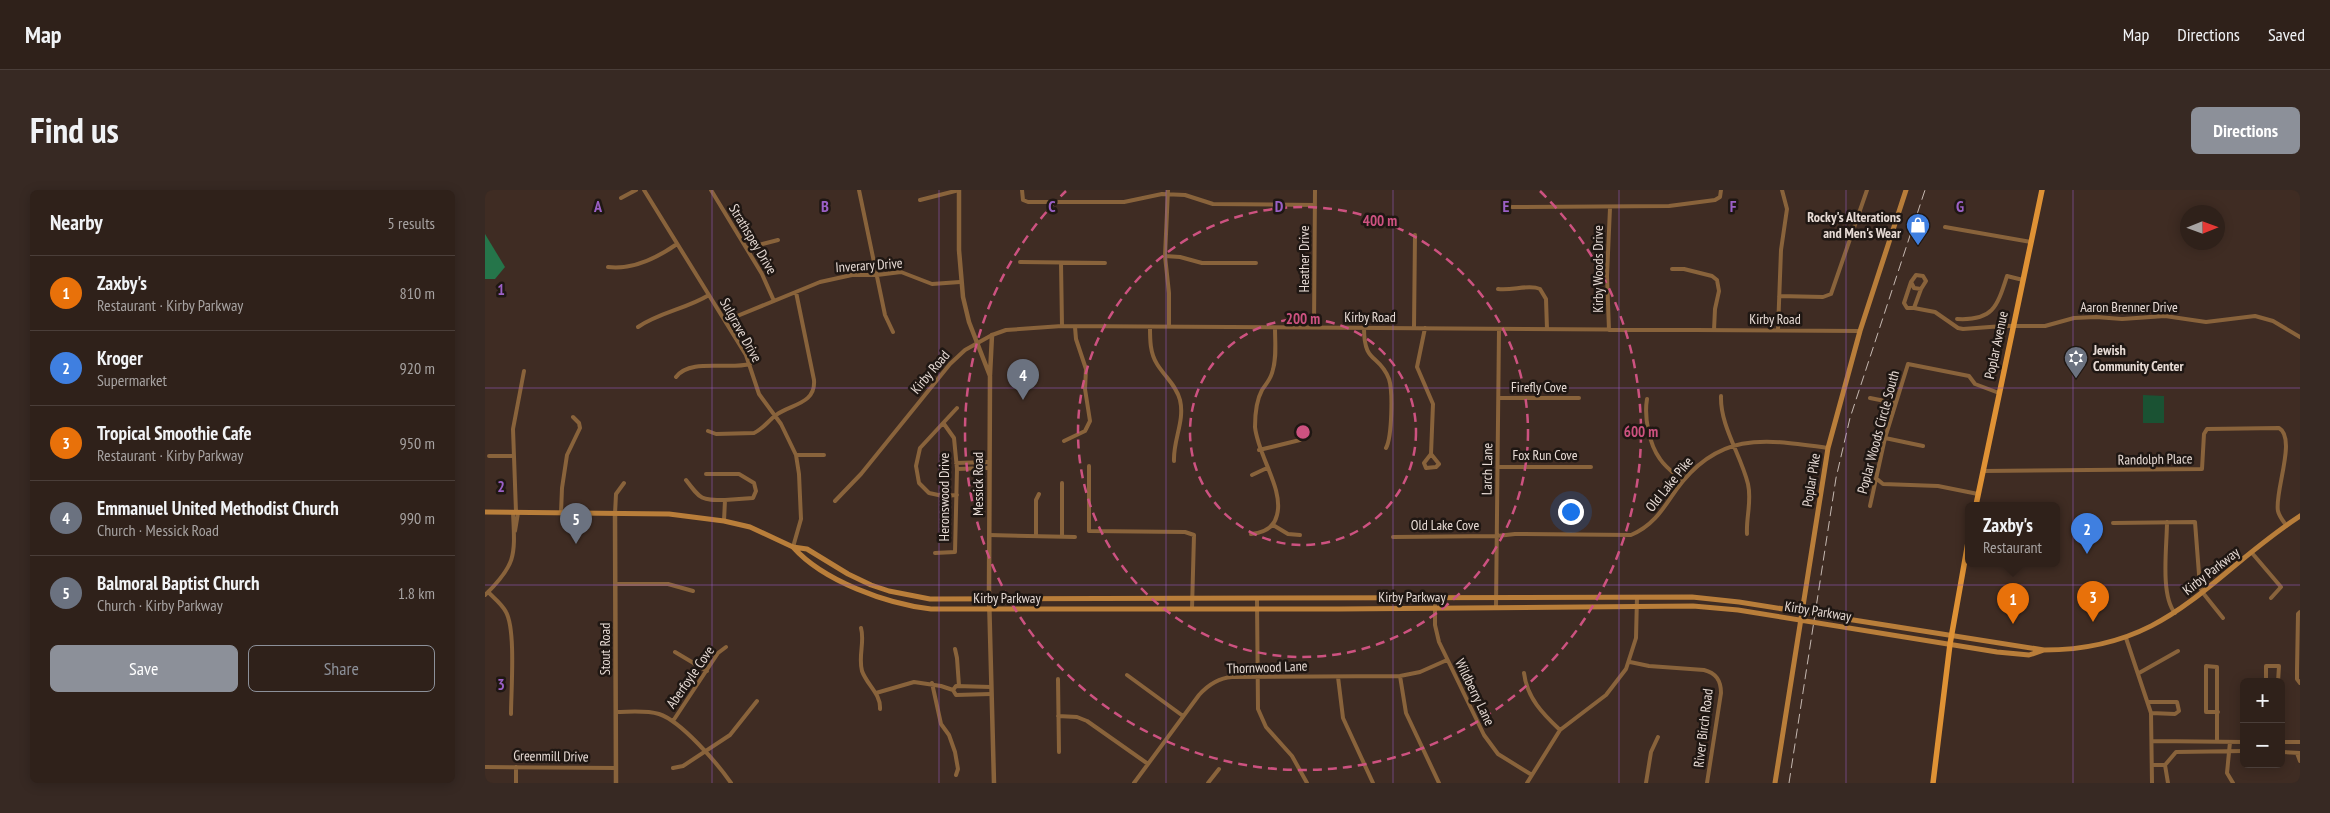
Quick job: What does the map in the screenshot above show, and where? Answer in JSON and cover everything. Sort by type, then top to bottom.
[{"type":"main road","name":"Poplar Pike","points":[[1775,783],[1827,448],[1860,331],[1906,190]]},
{"type":"main road","name":"Poplar Avenue","points":[[1977,502],[2042,190]]},
{"type":"main road","name":"Kirby Parkway","points":[[485,512],[669,514],[724,521],[750,527],[793,546],[807,549],[848,574],[889,591],[930,599],[1712,598],[2044,650],[2084,648],[2125,638],[2146,630],[2175,613],[2203,593],[2286,525],[2300,516]]},
{"type":"main road","name":"Kirby Parkway","points":[[793,546],[803,558],[832,576],[870,595],[891,602],[931,609],[1711,607],[2029,655],[2044,650]]},
{"type":"main road","points":[[1933,783],[1951,635],[1965,559]]},
{"type":"street","points":[[621,198],[636,190]]},
{"type":"street","name":"Sulgrave Drive","points":[[644,190],[750,364],[759,394],[775,415],[796,454],[801,519],[793,546]]},
{"type":"street","name":"Strathspey Drive","points":[[711,190],[765,279],[774,301]]},
{"type":"street","points":[[859,190],[886,320],[893,332]]},
{"type":"street","points":[[920,200],[959,190]]},
{"type":"street","name":"Messick Road","points":[[959,190],[960,282],[966,314],[990,376],[988,462],[989,610],[994,783]]},
{"type":"street","points":[[1022,190],[1023,200],[1124,202],[1151,194],[1169,192],[1188,195],[1213,204],[1315,205]]},
{"type":"street","name":"Heather Drive","points":[[1314,328],[1315,190]]},
{"type":"street","points":[[1512,207],[1610,208],[1669,206],[1710,201],[1720,197],[1721,190]]},
{"type":"street","points":[[1778,330],[1781,250],[1787,209],[1782,190]]},
{"type":"street","points":[[1779,296],[1830,295],[1867,190]]},
{"type":"street","points":[[1169,192],[1165,256],[1169,292],[1169,327]]},
{"type":"street","name":"Kirby Woods Drive","points":[[1609,330],[1607,276],[1610,208]]},
{"type":"street","points":[[1945,227],[2031,242]]},
{"type":"street","points":[[1414,328],[1415,235]]},
{"type":"street","points":[[747,248],[778,240]]},
{"type":"street","points":[[608,267],[621,268],[633,266],[664,253],[677,244]]},
{"type":"street","points":[[1165,256],[1180,257],[1202,263],[1255,263]]},
{"type":"street","points":[[1020,262],[1105,263]]},
{"type":"street","points":[[1061,263],[1062,326]]},
{"type":"street","points":[[1672,269],[1684,269],[1712,276],[1717,280],[1719,291],[1715,309],[1714,330]]},
{"type":"street","name":"Inverary Drive","points":[[725,321],[830,279],[855,274],[877,275],[901,272],[932,284],[960,282]]},
{"type":"street","points":[[1914,276],[1923,276],[1926,281],[1921,288],[1914,308],[1907,308],[1905,303],[1914,276]]},
{"type":"street","points":[[1957,319],[1975,319],[1995,308],[2007,276],[2023,280]]},
{"type":"street","points":[[1911,282],[1914,288],[1921,288]]},
{"type":"street","points":[[1498,289],[1514,290],[1529,286],[1540,289],[1547,299],[1547,329]]},
{"type":"street","points":[[708,431],[716,434],[754,434],[775,415],[805,401],[814,388],[796,292]]},
{"type":"street","points":[[638,327],[656,317],[690,305],[709,295]]},
{"type":"street","name":"Aaron Brenner Drive","points":[[1914,308],[1935,312],[1958,328],[2045,326],[2074,318],[2088,317],[2122,320],[2165,316],[2207,322],[2255,316],[2273,321],[2300,337]]},
{"type":"street","points":[[1975,319],[1975,328]]},
{"type":"street","name":"Kirby Road","points":[[835,501],[861,474],[954,359],[977,342],[1006,330],[1062,326],[1860,331]]},
{"type":"street","points":[[1064,441],[1086,430],[1090,419],[1085,389],[1086,370],[1075,340],[1075,327]]},
{"type":"street","points":[[1150,327],[1150,347],[1154,358],[1173,385],[1180,402],[1181,416],[1175,442],[1174,461]]},
{"type":"street","points":[[1251,534],[1263,532],[1273,525],[1278,513],[1274,483],[1259,450],[1255,428],[1260,395],[1273,369],[1275,328]]},
{"type":"street","points":[[1365,328],[1365,350],[1384,371],[1390,384],[1390,438],[1386,448]]},
{"type":"street","points":[[1425,328],[1417,367],[1433,404],[1431,454]]},
{"type":"street","name":"Larch Lane","points":[[1495,608],[1499,467],[1499,329]]},
{"type":"street","points":[[990,376],[992,335]]},
{"type":"street","points":[[676,377],[681,371],[691,367],[732,368],[750,364]]},
{"type":"street","name":"Poplar Woods Circle South","points":[[1870,506],[1885,438],[1908,364],[1969,376],[1975,384],[1999,393]]},
{"type":"street","points":[[511,714],[512,661],[509,618],[503,607],[487,593],[510,565],[513,556],[516,512],[513,456],[515,413],[524,372]]},
{"type":"street","points":[[1721,396],[1721,408],[1750,492],[1747,534]]},
{"type":"street","name":"Firefly Cove","points":[[1499,398],[1579,398]]},
{"type":"street","points":[[1870,398],[1895,403]]},
{"type":"street","points":[[1647,399],[1647,419],[1657,455],[1664,464],[1683,480]]},
{"type":"street","points":[[957,408],[918,454],[916,466],[919,483],[929,492],[943,496],[957,495]]},
{"type":"street","points":[[561,513],[562,488],[567,456],[580,428],[579,423],[573,417]]},
{"type":"street","name":"Heronswood Drive","points":[[935,552],[955,552],[957,469],[954,438],[944,424]]},
{"type":"street","name":"Randolph Place","points":[[1983,471],[2202,469],[2204,434],[2207,429],[2279,428],[2285,436],[2285,471],[2279,485],[2278,512],[2286,525]]},
{"type":"street","points":[[1885,438],[1923,446]]},
{"type":"street","points":[[1259,450],[1301,440]]},
{"type":"street","name":"Old Lake Pike","points":[[1497,536],[1515,534],[1631,535],[1644,529],[1655,519],[1683,480],[1707,458],[1735,446],[1759,440],[1774,440],[1827,448]]},
{"type":"street","points":[[796,454],[824,455]]},
{"type":"street","points":[[489,456],[513,456]]},
{"type":"street","points":[[956,463],[988,462]]},
{"type":"street","points":[[1089,466],[1089,531],[1192,533],[1195,540],[1192,565],[1192,609]]},
{"type":"street","name":"Fox Run Cove","points":[[1499,467],[1591,467]]},
{"type":"street","points":[[957,469],[988,468]]},
{"type":"street","points":[[1252,475],[1267,468]]},
{"type":"street","points":[[686,480],[700,498],[707,500],[753,498],[755,491],[754,483],[739,474],[706,474]]},
{"type":"street","points":[[1877,479],[1883,484],[1938,486],[1978,494]]},
{"type":"street","points":[[615,514],[616,494],[623,483]]},
{"type":"street","points":[[1062,483],[1062,536]]},
{"type":"street","points":[[1036,535],[1036,500],[1039,494]]},
{"type":"street","points":[[724,521],[725,500]]},
{"type":"street","name":"Stout Road","points":[[615,514],[616,783]]},
{"type":"street","points":[[2167,522],[2167,593],[2170,607],[2175,613]]},
{"type":"street","points":[[2113,523],[2195,522],[2200,587],[2223,618]]},
{"type":"street","points":[[1273,525],[1288,534],[1301,535]]},
{"type":"street","points":[[989,535],[1075,537]]},
{"type":"street","name":"Old Lake Cove","points":[[1393,537],[1497,536]]},
{"type":"street","points":[[2252,553],[2281,587],[2271,598]]},
{"type":"street","points":[[616,584],[668,584],[693,591]]},
{"type":"street","points":[[1527,783],[1560,730],[1609,692],[1629,662],[1636,638],[1637,597]]},
{"type":"street","name":"Wildberry Lane","points":[[1435,598],[1437,636],[1447,660],[1491,747],[1506,760],[1531,775]]},
{"type":"street","points":[[1257,600],[1258,708],[1263,721],[1292,756],[1307,783]]},
{"type":"street","points":[[2300,612],[2298,614],[2297,678],[2300,682]]},
{"type":"street","points":[[861,628],[863,634],[860,658],[863,672],[869,685],[876,693],[880,709]]},
{"type":"street","points":[[2125,638],[2139,673],[2151,713],[2153,741],[2152,783]]},
{"type":"street","name":"Aberfoyle Cove","points":[[673,721],[718,653],[726,646]]},
{"type":"street","points":[[955,649],[959,686]]},
{"type":"street","points":[[2139,673],[2178,651]]},
{"type":"street","points":[[675,652],[707,671]]},
{"type":"street","name":"Thornwood Lane","points":[[1133,783],[1203,691],[1214,682],[1228,677],[1400,676],[1420,672],[1447,660]]},
{"type":"street","name":"River Birch Road","points":[[1629,662],[1649,666],[1704,670],[1712,673],[1718,679],[1721,692],[1707,783]]},
{"type":"street","points":[[2217,712],[2206,712],[2207,666],[2217,667],[2217,712],[2217,742]]},
{"type":"street","points":[[2266,678],[2266,666],[2279,666],[2278,678]]},
{"type":"street","points":[[1524,673],[1527,687],[1533,700],[1547,718],[1560,730]]},
{"type":"street","points":[[1127,675],[1183,716]]},
{"type":"street","points":[[1400,676],[1406,713],[1439,783]]},
{"type":"street","points":[[1338,677],[1343,718],[1373,783]]},
{"type":"street","points":[[1058,679],[1059,752]]},
{"type":"street","points":[[876,693],[906,682],[932,683],[953,690],[954,694],[959,695],[991,694]]},
{"type":"street","points":[[932,683],[941,724],[949,735],[955,752],[958,765],[955,776]]},
{"type":"street","points":[[953,690],[956,686],[991,687]]},
{"type":"street","points":[[673,768],[683,766],[733,733],[757,701]]},
{"type":"street","points":[[2148,702],[2177,702],[2179,706],[2179,711],[2175,714],[2151,713]]},
{"type":"street","points":[[616,712],[652,713],[673,721],[731,783]]},
{"type":"street","points":[[1058,716],[1077,717],[1087,721],[1148,764]]},
{"type":"street","points":[[1646,783],[1653,747],[1658,737]]},
{"type":"street","points":[[2153,741],[2240,742]]},
{"type":"street","points":[[2230,742],[2227,772],[2233,783]]},
{"type":"street","points":[[2285,742],[2300,742]]},
{"type":"street","points":[[2168,783],[2165,765],[2176,752],[2240,751]]},
{"type":"street","points":[[2285,752],[2298,753],[2300,761]]},
{"type":"street","points":[[2152,765],[2165,765]]},
{"type":"street","name":"Greenmill Drive","points":[[485,767],[616,768]]},
{"type":"street","points":[[516,767],[516,783]]},
{"type":"street","points":[[1208,783],[1219,769]]},
{"type":"green space","points":[[485,234],[505,267],[495,279],[485,279]]},
{"type":"green space","points":[[2143,395],[2164,396],[2164,423],[2143,423]]},
{"type":"railway","points":[[1789,783],[1836,478],[1850,418],[1925,190]]},
{"type":"place","name":"Rocky's Alterations and Men's Wear","points":[[1918,246]]},
{"type":"place","name":"Jewish Community Center","points":[[2076,379]]},
{"type":"place","name":"Emmanuel United Methodist Church","points":[[1023,400]]},
{"type":"place","name":"Balmoral Baptist Church","points":[[576,544]]},
{"type":"place","name":"Kroger","points":[[2087,554]]},
{"type":"place","name":"Tropical Smoothie Cafe","points":[[2093,622]]},
{"type":"place","name":"Zaxby's","points":[[2013,624]]}]
